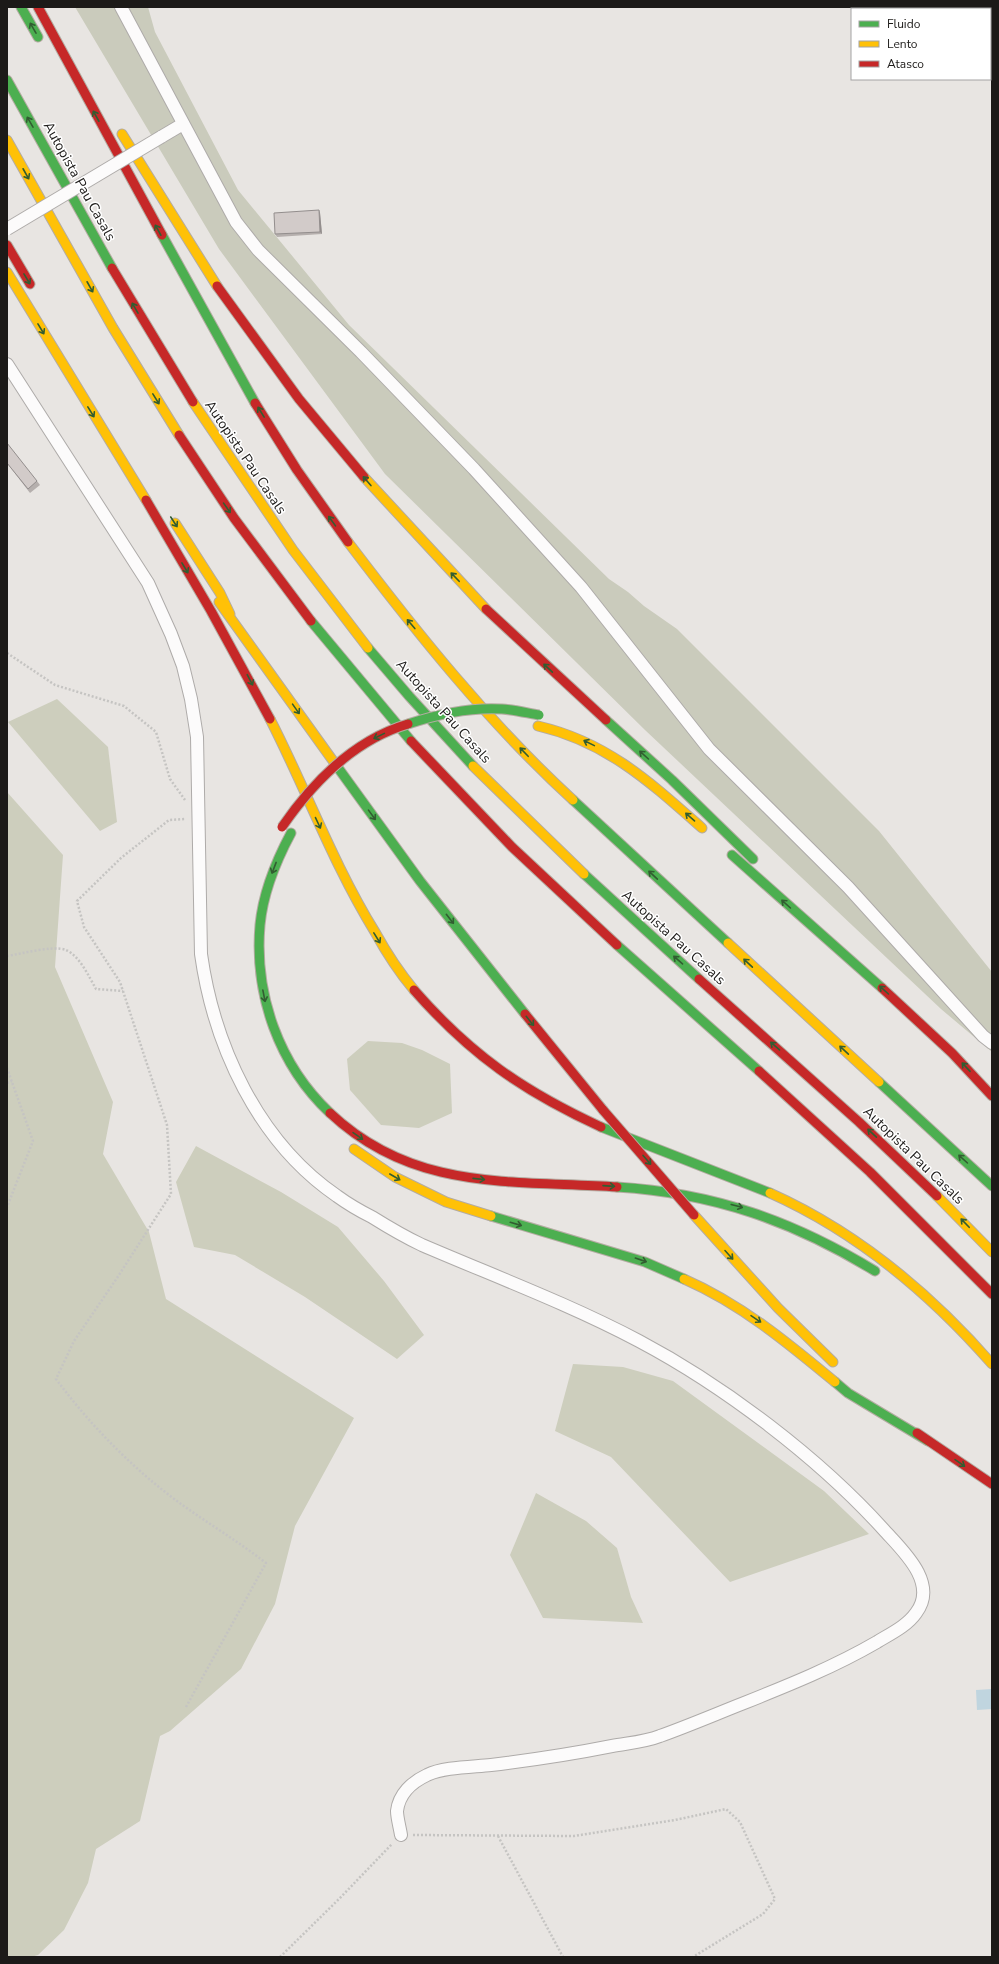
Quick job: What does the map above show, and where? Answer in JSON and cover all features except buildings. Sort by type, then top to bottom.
[{"type":"highway","points":[[20,7],[44,47]]},
{"type":"highway","points":[[38,7],[211,326],[256,405],[297,470],[330,518],[401,612],[469,693],[557,785],[992,1186]]},
{"type":"highway","points":[[48,7],[60,28]]},
{"type":"highway","name":"Autopista Pau Casals","points":[[7,80],[125,290],[199,412],[242,478],[289,544],[337,607],[386,667],[448,738],[550,843],[666,950],[846,1109],[904,1164],[992,1252]]},
{"type":"highway","points":[[118,127],[212,278],[299,399],[358,470],[477,600],[562,681],[672,780],[756,862],[663,780],[633,758]]},
{"type":"highway","points":[[7,140],[98,302],[180,437],[270,568],[318,631],[370,695],[414,746],[536,870],[829,1134],[892,1193],[992,1294]]},
{"type":"highway","points":[[106,161],[113,175]]},
{"type":"highway","points":[[147,227],[211,326]]},
{"type":"highway","points":[[7,245],[36,295]]},
{"type":"highway","points":[[7,272],[70,379],[166,533],[226,637],[266,711],[337,862],[371,929],[400,973],[419,996],[471,1049],[499,1070],[551,1103],[655,1149],[758,1187],[827,1222],[881,1258],[907,1278],[937,1305],[992,1364]]},
{"type":"highway","points":[[171,517],[220,593],[233,620]]},
{"type":"highway","points":[[166,533],[185,551],[214,597],[233,620],[322,746],[421,881],[504,988],[603,1110],[694,1215],[778,1308],[841,1369]]},
{"type":"highway","points":[[280,830],[296,805],[325,773],[359,747],[393,729],[430,717],[467,710],[502,709],[542,716]]},
{"type":"highway","points":[[480,720],[508,721]]},
{"type":"highway","points":[[526,724],[563,732],[590,743],[615,758],[656,788],[708,833]]},
{"type":"highway","points":[[427,729],[445,725]]},
{"type":"highway","points":[[398,739],[415,732]]},
{"type":"highway","points":[[349,767],[315,798],[291,833],[272,872],[265,899],[259,944],[260,979],[273,1028],[287,1057],[311,1094],[327,1112],[345,1128],[368,1144],[392,1157],[414,1166],[457,1176],[509,1182],[640,1188],[731,1205],[802,1230],[852,1256],[880,1275]]},
{"type":"highway","points":[[724,848],[924,1027],[952,1053],[992,1096]]},
{"type":"highway","points":[[349,1145],[395,1177],[446,1202],[645,1262],[707,1289],[779,1335],[848,1393],[928,1441],[992,1484]]},
{"type":"highway","points":[[937,1321],[988,1373]]},
{"type":"highway","points":[[869,1394],[928,1441]]},
{"type":"street","points":[[121,7],[236,222],[258,250],[361,352],[474,469],[581,587],[708,749],[848,887],[983,1036],[992,1043]]},
{"type":"street","points":[[7,229],[183,124]]},
{"type":"street","points":[[7,364],[148,583],[171,634],[183,666],[191,699],[197,737],[201,954],[206,990],[229,1060],[251,1101],[266,1124],[287,1151],[308,1173],[335,1195],[409,1239],[577,1311],[640,1342],[696,1375],[754,1415],[806,1456],[860,1504],[908,1556],[918,1571],[923,1586],[923,1600],[917,1613],[902,1627],[865,1649],[816,1674],[654,1739],[554,1757],[433,1772],[409,1785],[397,1810],[401,1835]]},
{"type":"path","points":[[7,653],[55,685],[124,706],[156,732],[170,779],[198,820]]},
{"type":"path","points":[[186,1707],[266,1563],[250,1550],[180,1503],[132,1464],[74,1403],[56,1379],[74,1341],[117,1278],[170,1194],[167,1125],[120,982],[84,927],[77,901],[121,858],[169,820],[198,820]]},
{"type":"path","points":[[7,956],[56,948],[66,950],[78,960],[96,989],[123,991]]},
{"type":"path","points":[[7,1068],[33,1141],[7,1207]]},
{"type":"path","points":[[7,1083],[12,1081]]},
{"type":"path","points":[[280,1957],[401,1835],[574,1836],[675,1820],[726,1809],[740,1822],[775,1898],[763,1914],[693,1957]]},
{"type":"path","points":[[498,1836],[563,1957]]},
{"type":"shaded area","points":[[75,7],[148,7],[155,32],[238,190],[349,325],[609,579],[677,629],[879,831],[992,972],[992,1052],[941,1009],[645,730],[385,474],[219,249]]},
{"type":"shaded area","points":[[874,7],[992,7],[992,48],[991,8]]},
{"type":"green space","points":[[57,699],[108,747],[117,822],[100,831],[8,722]]},
{"type":"green space","points":[[7,792],[63,855],[55,967],[113,1102],[103,1154],[149,1232],[166,1299],[354,1418],[295,1526],[275,1604],[241,1669],[170,1731],[160,1736],[140,1821],[96,1849],[88,1883],[64,1930],[38,1955],[31,1957],[7,1957]]},
{"type":"green space","points":[[368,1041],[402,1043],[422,1050],[450,1064],[452,1113],[419,1128],[381,1125],[350,1090],[347,1059]]},
{"type":"green space","points":[[196,1146],[281,1192],[338,1227],[384,1281],[424,1335],[397,1359],[305,1297],[235,1255],[194,1247],[176,1182]]},
{"type":"green space","points":[[573,1364],[623,1367],[673,1381],[824,1491],[869,1534],[730,1582],[611,1457],[555,1431]]},
{"type":"green space","points":[[536,1493],[586,1521],[617,1548],[631,1597],[643,1623],[543,1618],[510,1555]]},
{"type":"water","points":[[992,1689],[992,1709],[977,1710],[976,1690]]},
{"type":"traffic: fast","points":[[21,7],[38,37]]},
{"type":"traffic: fast","points":[[7,80],[112,268]]},
{"type":"traffic: fast","points":[[162,235],[255,403]]},
{"type":"traffic: fast","points":[[311,621],[411,741]]},
{"type":"traffic: fast","points":[[368,648],[409,696],[473,766]]},
{"type":"traffic: fast","points":[[408,724],[442,714],[478,709],[507,709],[539,715]]},
{"type":"traffic: fast","points":[[606,720],[672,780],[753,859]]},
{"type":"traffic: fast","points":[[336,765],[420,881],[525,1014]]},
{"type":"traffic: fast","points":[[573,800],[728,943]]},
{"type":"traffic: fast","points":[[291,833],[275,866],[264,901],[260,925],[259,951],[261,977],[266,1003],[284,1051],[312,1094],[330,1113]]},
{"type":"traffic: fast","points":[[732,855],[882,988]]},
{"type":"traffic: fast","points":[[584,874],[699,979]]},
{"type":"traffic: fast","points":[[617,945],[759,1071]]},
{"type":"traffic: fast","points":[[879,1082],[992,1186]]},
{"type":"traffic: fast","points":[[601,1127],[770,1193]]},
{"type":"traffic: fast","points":[[617,1187],[653,1190],[687,1196],[752,1212],[814,1238],[875,1271]]},
{"type":"traffic: fast","points":[[491,1216],[645,1262],[684,1279]]},
{"type":"traffic: fast","points":[[835,1382],[848,1393],[928,1441]]},
{"type":"traffic: slow","points":[[122,134],[217,286]]},
{"type":"traffic: slow","points":[[7,140],[113,328],[179,435]]},
{"type":"traffic: slow","points":[[7,272],[146,500]]},
{"type":"traffic: slow","points":[[193,402],[293,550],[368,648]]},
{"type":"traffic: slow","points":[[364,477],[486,609]]},
{"type":"traffic: slow","points":[[175,523],[220,593],[230,614]]},
{"type":"traffic: slow","points":[[348,542],[400,610],[483,709],[542,771],[573,800]]},
{"type":"traffic: slow","points":[[219,602],[336,765]]},
{"type":"traffic: slow","points":[[270,719],[346,880],[388,954],[414,990]]},
{"type":"traffic: slow","points":[[538,726],[563,733],[607,753],[645,780],[702,828]]},
{"type":"traffic: slow","points":[[473,766],[584,874]]},
{"type":"traffic: slow","points":[[728,943],[879,1082]]},
{"type":"traffic: slow","points":[[354,1149],[395,1177],[446,1202],[491,1216]]},
{"type":"traffic: slow","points":[[770,1193],[833,1226],[890,1266],[943,1312],[992,1364]]},
{"type":"traffic: slow","points":[[937,1196],[992,1252]]},
{"type":"traffic: slow","points":[[694,1215],[778,1308],[833,1362]]},
{"type":"traffic: slow","points":[[684,1279],[705,1289],[744,1312],[782,1339],[835,1382]]},
{"type":"traffic: jam","points":[[38,7],[162,235]]},
{"type":"traffic: jam","points":[[7,245],[30,284]]},
{"type":"traffic: jam","points":[[112,268],[193,402]]},
{"type":"traffic: jam","points":[[217,286],[299,399],[364,477]]},
{"type":"traffic: jam","points":[[255,403],[297,470],[348,542]]},
{"type":"traffic: jam","points":[[179,435],[234,518],[311,621]]},
{"type":"traffic: jam","points":[[146,500],[211,611],[270,719]]},
{"type":"traffic: jam","points":[[486,609],[606,720]]},
{"type":"traffic: jam","points":[[282,827],[307,794],[336,765],[370,741],[388,731],[408,724]]},
{"type":"traffic: jam","points":[[411,741],[512,847],[617,945]]},
{"type":"traffic: jam","points":[[699,979],[859,1122],[937,1196]]},
{"type":"traffic: jam","points":[[882,988],[952,1053],[992,1096]]},
{"type":"traffic: jam","points":[[414,990],[456,1034],[500,1069],[547,1100],[601,1127]]},
{"type":"traffic: jam","points":[[525,1014],[603,1110]]},
{"type":"traffic: jam","points":[[759,1071],[870,1172],[992,1294]]},
{"type":"traffic: jam","points":[[603,1110],[694,1215]]},
{"type":"traffic: jam","points":[[330,1113],[362,1139],[396,1157],[430,1169],[466,1177],[502,1181],[617,1187]]},
{"type":"traffic: jam","points":[[917,1433],[992,1484]]}]
